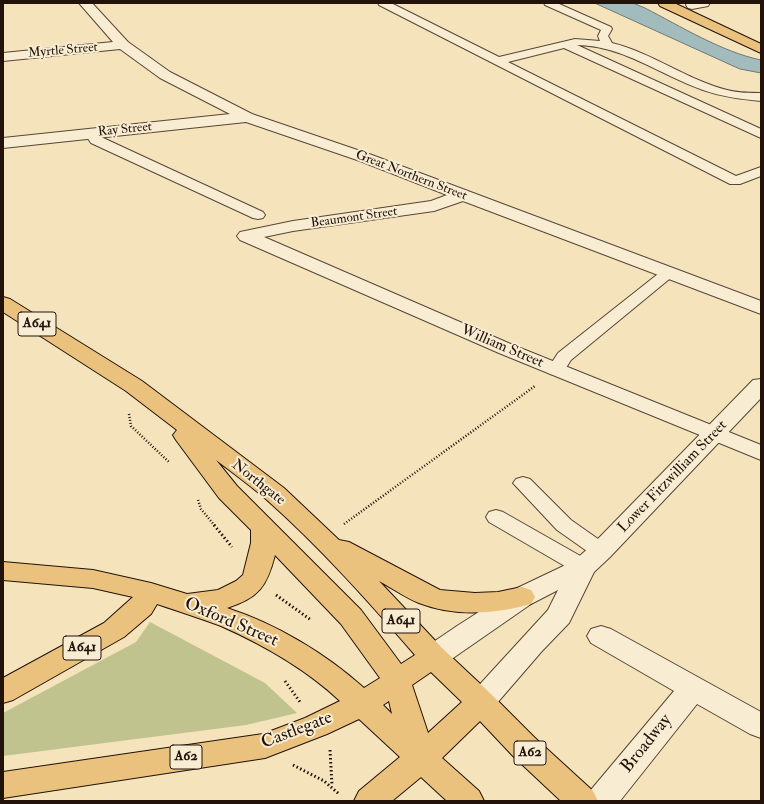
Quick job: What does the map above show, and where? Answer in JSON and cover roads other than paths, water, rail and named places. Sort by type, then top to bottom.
[{"type":"main road","points":[[664,3],[761,49]]},
{"type":"main road","points":[[695,4],[761,36]]},
{"type":"main road","name":"Northgate","points":[[3,303],[134,386],[168,414],[275,494],[322,538],[398,617],[433,657],[481,702]]},
{"type":"main road","name":"A641","points":[[168,414],[228,492],[352,617],[397,682],[421,758]]},
{"type":"main road","points":[[188,604],[223,599],[245,588],[255,579],[262,556],[264,543],[263,528]]},
{"type":"main road","points":[[322,538],[428,596],[444,601],[482,604],[522,597]]},
{"type":"main road","name":"Oxford Street","points":[[3,571],[94,579],[151,592],[230,619],[295,652],[338,683],[468,801]]},
{"type":"main road","name":"A641","points":[[3,692],[114,630],[141,607],[151,592]]},
{"type":"main road","name":"Castlegate","points":[[3,785],[265,746],[316,726],[362,704],[433,657]]},
{"type":"main road","points":[[370,801],[421,758],[481,702]]},
{"type":"main road","name":"A62","points":[[481,702],[524,747],[582,801]]},
{"type":"street","name":"Great Northern Street","points":[[85,3],[123,46],[165,76],[247,117],[366,158],[462,196],[761,308]]},
{"type":"street","name":"Myrtle Street","points":[[3,57],[123,46]]},
{"type":"street","name":"Ray Street","points":[[3,143],[247,117]]},
{"type":"street","name":"Beaumont Street","points":[[246,236],[293,226],[434,206],[462,196]]},
{"type":"street","name":"William Street","points":[[246,236],[556,370],[761,453]]},
{"type":"street","name":"Lower Fitzwilliam Street","points":[[481,702],[559,616],[592,559],[761,385]]},
{"type":"street","name":"Lower Fitzwilliam Street","points":[[433,657],[467,632],[522,597],[592,559]]},
{"type":"street","points":[[601,636],[761,726]]},
{"type":"street","name":"Broadway","points":[[601,801],[693,688]]},
{"type":"lane","points":[[383,3],[735,181],[761,172]]},
{"type":"lane","points":[[549,3],[607,29],[603,36],[608,45]]},
{"type":"lane","points":[[497,61],[565,44],[584,41],[608,45],[702,85],[725,93],[761,97]]},
{"type":"lane","points":[[565,44],[761,134]]},
{"type":"lane","points":[[91,134],[96,140],[258,215]]},
{"type":"lane","points":[[556,370],[564,357],[668,273]]},
{"type":"lane","points":[[524,483],[564,524],[592,559]]},
{"type":"lane","points":[[496,517],[592,559]]},
{"type":"water","points":[[595,3],[633,3],[645,8],[716,45],[761,60],[761,73],[740,69]]}]
